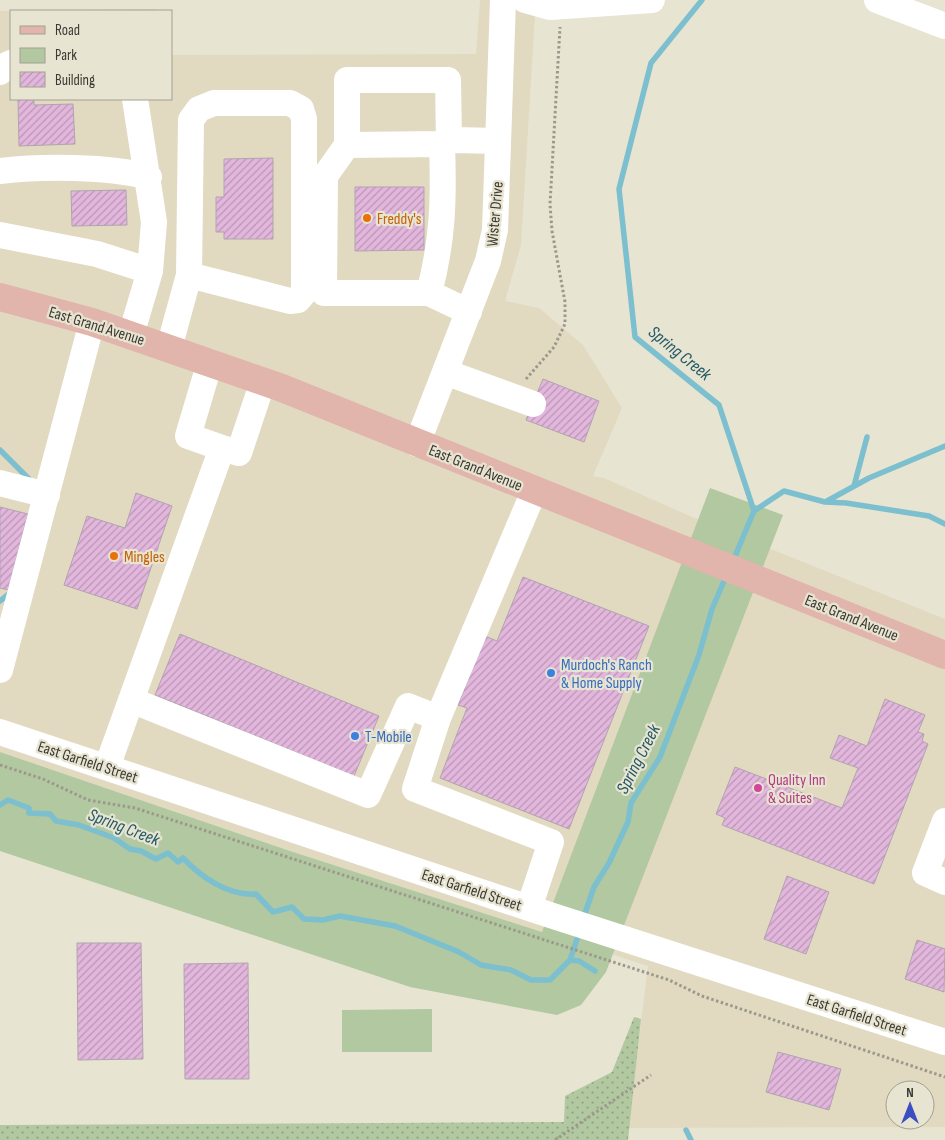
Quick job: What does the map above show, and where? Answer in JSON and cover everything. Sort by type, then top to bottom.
[{"type":"main road","name":"East Grand Avenue","points":[[0,297],[92,322],[263,382],[945,655]]},
{"type":"street","name":"Wister Drive","points":[[417,444],[488,261],[495,230],[503,0]]},
{"type":"street","points":[[525,0],[550,7],[652,0]]},
{"type":"street","points":[[877,0],[945,26]]},
{"type":"street","points":[[0,72],[2,67],[10,63]]},
{"type":"street","points":[[429,292],[438,256],[444,206],[448,80],[347,80],[347,145],[325,176],[324,292],[429,292],[469,312]]},
{"type":"street","points":[[131,335],[150,271],[154,222],[149,177],[135,100]]},
{"type":"street","points":[[170,348],[189,275],[191,120],[199,109],[214,103],[290,103],[301,109],[304,119],[304,292],[298,300],[290,301],[189,275]]},
{"type":"street","points":[[347,145],[445,143],[454,140],[498,142]]},
{"type":"street","points":[[0,171],[66,169],[128,171],[149,177]]},
{"type":"street","points":[[0,235],[97,254],[150,271]]},
{"type":"street","points":[[0,670],[92,322]]},
{"type":"street","points":[[210,362],[188,436],[239,453],[263,382]]},
{"type":"street","points":[[445,372],[521,400]]},
{"type":"street","points":[[107,767],[222,448]]},
{"type":"street","points":[[0,483],[47,495]]},
{"type":"street","points":[[534,490],[438,718],[415,789],[551,842],[539,911]]},
{"type":"street","points":[[131,700],[368,795],[408,706],[438,718]]},
{"type":"street","name":"East Garfield Street","points":[[0,732],[539,911],[945,1042]]},
{"type":"street","points":[[945,821],[925,873],[945,882]]},
{"type":"path","points":[[521,400],[554,347],[565,324],[564,302],[552,231],[550,204],[561,6]]},
{"type":"path","points":[[0,765],[43,779],[88,800],[135,808],[545,942],[669,980],[702,996],[945,1077]]},
{"type":"path","points":[[555,1140],[651,1075]]},
{"type":"shaded area","points":[[480,0],[536,0],[521,245],[505,301],[539,308],[583,345],[622,408],[593,476],[604,478],[760,547],[771,549],[945,619],[945,1127],[935,1127],[935,1080],[885,1080],[885,1127],[628,1128],[648,966],[290,851],[0,752],[0,11],[10,11],[10,100],[172,100],[172,55],[476,54]]},
{"type":"shaded area","points":[[155,9],[155,10],[78,10]]},
{"type":"green space","points":[[710,488],[783,515],[606,972],[581,1005],[557,1015],[410,987],[0,851],[0,752],[290,851],[542,932]]},
{"type":"green space","points":[[432,1009],[432,1052],[342,1052],[342,1010]]},
{"type":"green space","points":[[634,1017],[641,1019],[628,1140],[0,1140],[0,1125],[564,1122],[565,1096],[612,1072]]},
{"type":"building","points":[[18,100],[34,100],[34,105],[73,104],[75,144],[19,146]]},
{"type":"building","points":[[273,158],[273,239],[224,239],[224,232],[216,232],[216,197],[224,197],[224,159]]},
{"type":"building","points":[[355,187],[424,187],[424,250],[355,251]]},
{"type":"building","points":[[126,190],[127,225],[72,226],[71,191]]},
{"type":"building","points":[[543,379],[599,401],[584,442],[526,420]]},
{"type":"building","name":"Mingles","points":[[136,493],[172,506],[137,609],[64,585],[87,516],[125,528]]},
{"type":"building","points":[[0,507],[28,514],[8,590],[0,588]]},
{"type":"building","name":"Murdoch's Ranch & Home Supply","points":[[523,577],[649,626],[569,829],[440,778],[467,708],[458,705],[485,636],[497,641]]},
{"type":"building","points":[[180,634],[379,716],[354,776],[155,695]]},
{"type":"building","name":"Quality Inn & Suites","points":[[885,699],[925,715],[918,732],[924,734],[922,741],[928,744],[874,884],[722,825],[725,818],[716,814],[735,767],[842,808],[858,768],[830,758],[839,735],[867,746]]},
{"type":"building","points":[[787,876],[829,892],[806,954],[764,939]]},
{"type":"building","points":[[917,940],[945,949],[944,992],[905,979]]},
{"type":"building","points":[[77,943],[141,943],[143,1059],[78,1060]]},
{"type":"building","points":[[248,963],[249,1079],[185,1079],[184,964]]},
{"type":"building","points":[[778,1052],[841,1069],[829,1110],[766,1092]]},
{"type":"waterway","name":"Spring Creek","points":[[702,0],[651,63],[619,189],[635,337],[719,405],[754,511],[733,561]]},
{"type":"waterway","points":[[854,486],[867,437]]},
{"type":"waterway","points":[[827,501],[869,478],[945,446]]},
{"type":"waterway","points":[[0,450],[32,482]]},
{"type":"waterway","points":[[754,511],[784,491],[825,502],[846,503],[929,516],[945,524]]},
{"type":"waterway","name":"Spring Creek","points":[[583,919],[594,887],[609,863],[628,822],[631,803],[660,757],[699,655],[712,609],[727,574]]},
{"type":"waterway","points":[[0,601],[10,593]]},
{"type":"waterway","name":"Spring Creek","points":[[0,805],[8,800],[29,808],[29,813],[50,814],[56,821],[79,825],[114,838],[130,849],[141,851],[156,859],[168,853],[178,862],[183,858],[198,872],[216,884],[235,892],[256,894],[273,912],[292,907],[304,919],[323,920],[340,916],[395,926],[459,952],[481,965],[511,970],[531,980],[550,980],[570,960],[580,930]]},
{"type":"waterway","points":[[570,960],[579,961],[595,971]]},
{"type":"waterway","points":[[686,1130],[691,1140]]},
{"type":"place","name":"Freddy's","points":[[367,218]]},
{"type":"place","name":"Mingles","points":[[114,556]]},
{"type":"place","name":"Murdoch's Ranch & Home Supply","points":[[551,673]]},
{"type":"place","name":"T-Mobile","points":[[355,736]]},
{"type":"place","name":"Quality Inn & Suites","points":[[758,788]]}]
